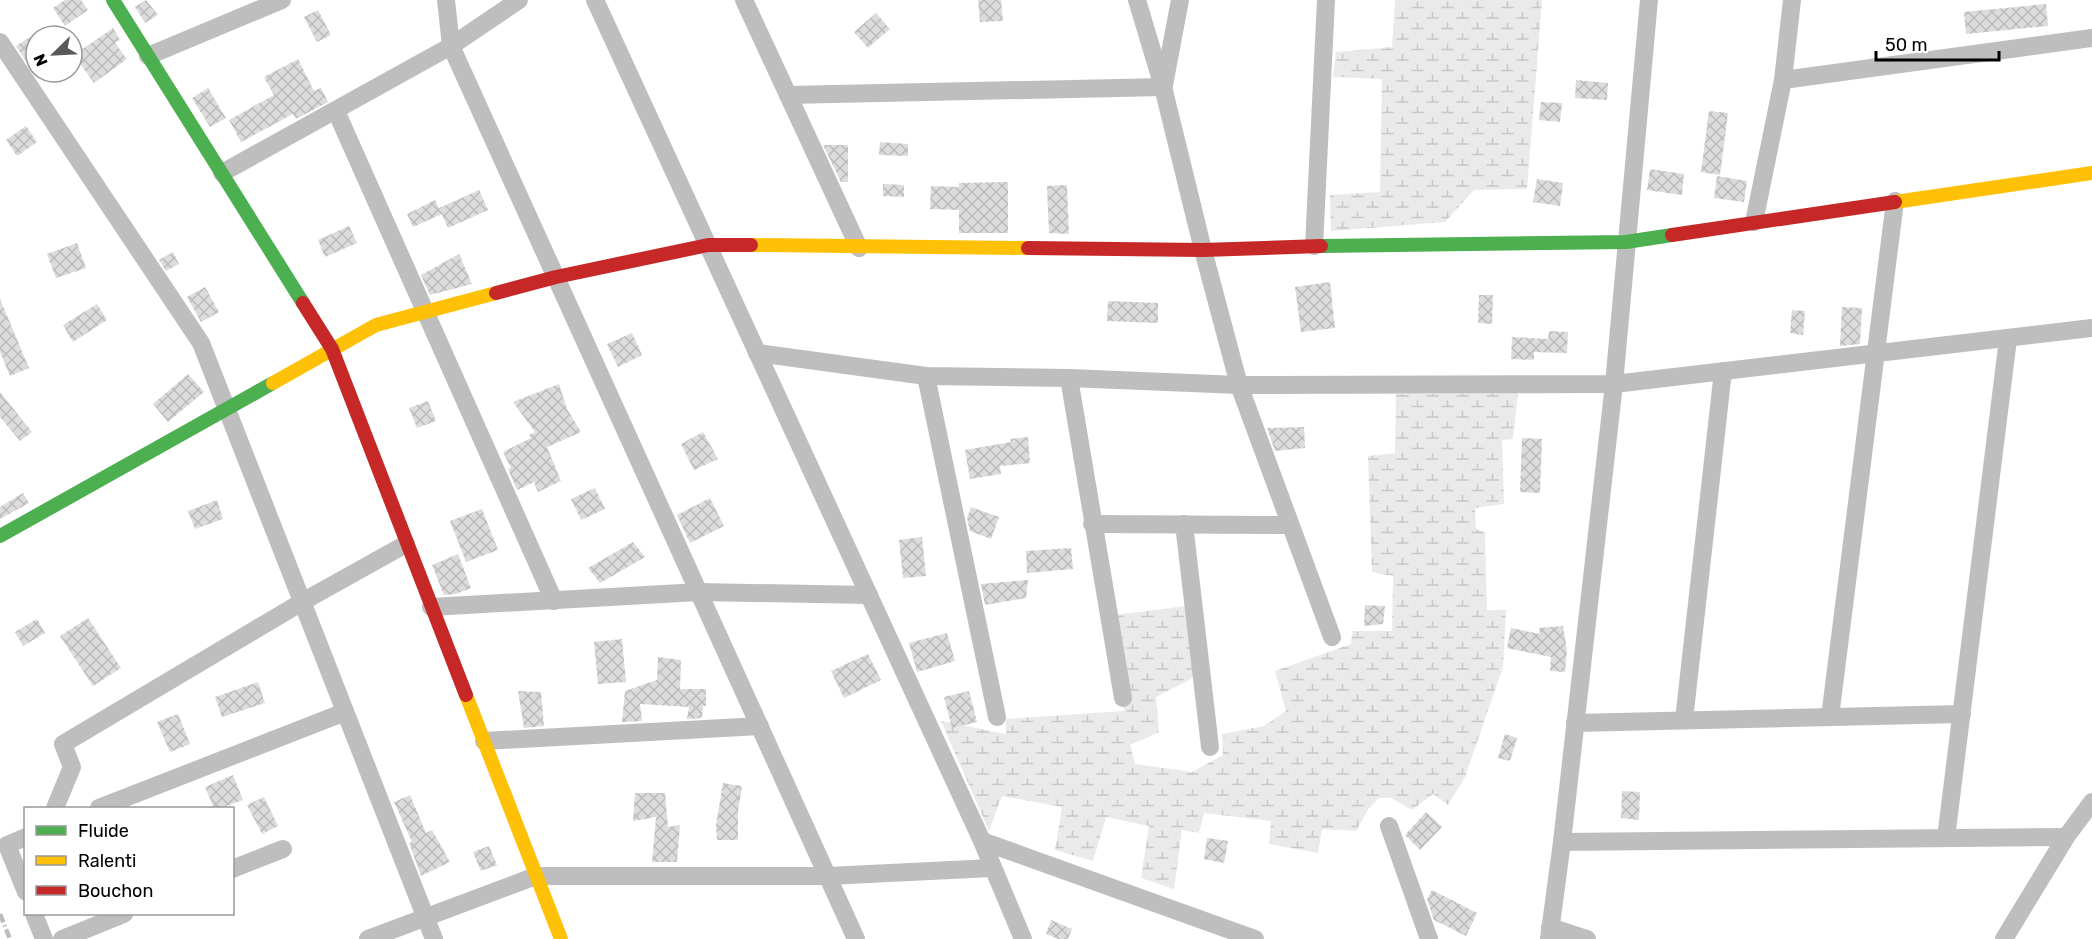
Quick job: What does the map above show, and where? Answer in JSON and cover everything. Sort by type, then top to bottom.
[{"type":"street","points":[[113,0],[332,349],[561,939]]},
{"type":"street","points":[[148,56],[282,0]]},
{"type":"street","points":[[446,0],[451,46],[856,939]]},
{"type":"street","points":[[222,173],[451,46],[519,0]]},
{"type":"street","points":[[595,0],[982,841],[1023,939]]},
{"type":"street","points":[[744,0],[859,248]]},
{"type":"street","points":[[1137,0],[1163,87],[1239,385],[1332,637]]},
{"type":"street","points":[[1163,87],[1180,0]]},
{"type":"street","points":[[1314,246],[1326,0]]},
{"type":"street","points":[[1587,939],[1549,933],[1562,842],[1614,384],[1649,0]]},
{"type":"street","points":[[1754,222],[1784,80],[1792,0]]},
{"type":"street","points":[[1784,80],[2092,38]]},
{"type":"street","points":[[0,42],[201,343],[434,939]]},
{"type":"street","points":[[788,95],[1163,87]]},
{"type":"street","points":[[336,111],[554,601]]},
{"type":"street","points":[[0,536],[376,324],[556,277],[708,246],[1203,250],[1314,246],[1626,242],[2092,173]]},
{"type":"street","points":[[1830,717],[1895,201]]},
{"type":"street","points":[[757,353],[926,376],[1069,378],[1239,385],[1614,384],[2092,328]]},
{"type":"street","points":[[1946,838],[2008,339]]},
{"type":"street","points":[[1684,720],[1723,371]]},
{"type":"street","points":[[926,376],[997,717]]},
{"type":"street","points":[[1069,378],[1123,698]]},
{"type":"street","points":[[1092,524],[1290,525]]},
{"type":"street","points":[[1184,524],[1210,747]]},
{"type":"street","points":[[54,807],[72,767],[63,744],[406,543]]},
{"type":"street","points":[[431,607],[699,592],[869,595]]},
{"type":"street","points":[[102,807],[345,712]]},
{"type":"street","points":[[1575,723],[1962,714]]},
{"type":"street","points":[[484,741],[760,726]]},
{"type":"street","points":[[2004,939],[2066,837],[2092,802]]},
{"type":"street","points":[[1389,826],[1430,939]]},
{"type":"street","points":[[1562,842],[2066,837]]},
{"type":"street","points":[[24,838],[7,845],[24,887]]},
{"type":"street","points":[[982,841],[1255,939]]},
{"type":"street","points":[[234,868],[283,849]]},
{"type":"street","points":[[368,939],[536,876],[828,876],[992,868]]},
{"type":"street","points":[[34,915],[44,939]]},
{"type":"street","points":[[62,939],[122,915]]},
{"type":"green space","points":[[1395,0],[1542,0],[1527,189],[1474,190],[1445,222],[1331,231],[1330,195],[1380,192],[1382,79],[1333,77],[1336,52],[1392,47]]},
{"type":"green space","points":[[1518,393],[1513,439],[1502,440],[1504,504],[1475,508],[1476,529],[1485,532],[1487,610],[1506,610],[1503,667],[1465,777],[1448,805],[1433,794],[1412,810],[1391,798],[1379,798],[1369,808],[1356,831],[1322,829],[1318,853],[1269,844],[1271,821],[1204,813],[1199,833],[1182,830],[1174,889],[1141,878],[1149,826],[1106,817],[1093,861],[1055,850],[1062,807],[1002,796],[989,831],[941,721],[1006,734],[1006,719],[1124,711],[1115,615],[1186,606],[1195,677],[1156,697],[1159,732],[1130,745],[1135,764],[1192,772],[1223,755],[1222,734],[1264,726],[1286,711],[1275,671],[1351,644],[1352,631],[1392,631],[1393,576],[1372,572],[1368,456],[1395,453],[1396,394]]},
{"type":"building","points":[[65,0],[81,0],[88,10],[68,24],[64,24],[53,8]]},
{"type":"building","points":[[146,0],[158,15],[145,23],[135,7]]},
{"type":"building","points":[[978,0],[1001,0],[1003,21],[980,22]]},
{"type":"building","points":[[2046,4],[2048,26],[1966,34],[1964,12]]},
{"type":"building","points":[[318,10],[331,35],[317,42],[304,17]]},
{"type":"building","points":[[876,13],[890,29],[868,48],[854,32]]},
{"type":"building","points":[[113,28],[120,40],[115,43],[127,59],[94,83],[84,69],[84,48]]},
{"type":"building","points":[[24,41],[24,58],[16,46]]},
{"type":"building","points":[[298,59],[314,91],[321,88],[328,102],[296,119],[293,114],[241,142],[229,120],[274,95],[264,77]]},
{"type":"building","points":[[1576,80],[1608,83],[1607,100],[1575,98]]},
{"type":"building","points":[[208,88],[226,118],[210,127],[192,98]]},
{"type":"building","points":[[1541,102],[1562,103],[1560,122],[1539,120]]},
{"type":"building","points":[[1709,111],[1728,113],[1720,175],[1701,172]]},
{"type":"building","points":[[26,126],[37,142],[17,156],[6,140]]},
{"type":"building","points":[[880,142],[908,144],[908,156],[879,155]]},
{"type":"building","points":[[823,145],[848,145],[848,182],[841,182]]},
{"type":"building","points":[[1650,169],[1684,174],[1682,195],[1647,190]]},
{"type":"building","points":[[1717,176],[1747,181],[1744,202],[1714,198]]},
{"type":"building","points":[[1537,179],[1563,183],[1560,206],[1533,202]]},
{"type":"building","points":[[1008,182],[1008,233],[959,233],[959,210],[930,209],[931,186],[959,187],[959,183]]},
{"type":"building","points":[[883,184],[904,185],[904,197],[883,196]]},
{"type":"building","points":[[1067,185],[1069,234],[1049,233],[1047,186]]},
{"type":"building","points":[[479,190],[488,210],[448,228],[439,208]]},
{"type":"building","points":[[435,200],[442,214],[413,227],[407,214]]},
{"type":"building","points":[[349,226],[357,243],[325,257],[318,240]]},
{"type":"building","points":[[77,243],[86,268],[56,278],[47,254]]},
{"type":"building","points":[[173,252],[179,264],[166,271],[159,260]]},
{"type":"building","points":[[459,254],[472,284],[430,295],[421,275]]},
{"type":"building","points":[[1330,282],[1335,328],[1301,332],[1295,287]]},
{"type":"building","points":[[205,287],[219,312],[201,322],[187,297]]},
{"type":"building","points":[[1479,295],[1493,295],[1492,324],[1478,323]]},
{"type":"building","points":[[0,299],[29,368],[10,376],[0,352]]},
{"type":"building","points":[[1108,301],[1158,303],[1158,323],[1107,321]]},
{"type":"building","points":[[97,304],[107,320],[73,342],[63,325]]},
{"type":"building","points":[[1842,307],[1862,308],[1860,344],[1840,346]]},
{"type":"building","points":[[1792,310],[1805,311],[1803,335],[1790,333]]},
{"type":"building","points":[[1549,331],[1568,332],[1567,353],[1534,352],[1534,360],[1511,359],[1512,337],[1548,339]]},
{"type":"building","points":[[632,333],[642,355],[618,367],[607,344]]},
{"type":"building","points":[[188,374],[204,392],[168,422],[153,404]]},
{"type":"building","points":[[559,384],[567,409],[581,432],[547,447],[561,481],[538,492],[534,482],[517,490],[508,469],[511,468],[503,452],[531,438],[529,435],[535,432],[513,402]]},
{"type":"building","points":[[0,392],[32,432],[20,441],[0,417]]},
{"type":"building","points":[[428,401],[436,421],[417,428],[409,408]]},
{"type":"building","points":[[1304,427],[1305,448],[1275,451],[1267,428]]},
{"type":"building","points":[[703,432],[718,459],[694,470],[681,444]]},
{"type":"building","points":[[1028,437],[1030,463],[1000,466],[1001,474],[970,479],[965,450]]},
{"type":"building","points":[[1522,438],[1542,439],[1540,493],[1520,492]]},
{"type":"building","points":[[595,488],[605,509],[581,520],[571,499]]},
{"type":"building","points":[[23,493],[29,503],[0,519],[0,507]]},
{"type":"building","points":[[710,498],[724,526],[690,543],[677,515]]},
{"type":"building","points":[[217,500],[223,519],[195,529],[188,511]]},
{"type":"building","points":[[971,507],[999,517],[991,539],[970,531],[967,518]]},
{"type":"building","points":[[482,509],[498,550],[466,562],[450,521]]},
{"type":"building","points":[[922,537],[926,576],[903,578],[899,540]]},
{"type":"building","points":[[633,542],[645,557],[600,583],[588,568]]},
{"type":"building","points":[[1071,548],[1073,569],[1027,573],[1026,551]]},
{"type":"building","points":[[458,554],[471,588],[456,594],[444,595],[432,565]]},
{"type":"building","points":[[1028,580],[1026,598],[985,605],[981,584]]},
{"type":"building","points":[[1365,605],[1385,606],[1383,624],[1364,626]]},
{"type":"building","points":[[88,618],[121,668],[93,686],[60,636]]},
{"type":"building","points":[[37,619],[45,633],[23,646],[15,632]]},
{"type":"building","points":[[1563,626],[1567,650],[1565,672],[1550,671],[1551,657],[1507,648],[1511,628],[1540,634],[1539,628]]},
{"type":"building","points":[[947,633],[955,661],[917,672],[909,643]]},
{"type":"building","points":[[622,639],[626,682],[598,684],[594,642]]},
{"type":"building","points":[[868,654],[881,680],[844,698],[831,671]]},
{"type":"building","points":[[658,657],[681,660],[680,689],[706,689],[706,706],[703,706],[702,718],[687,719],[689,707],[640,704],[642,721],[622,722],[625,691],[657,680]]},
{"type":"building","points":[[258,682],[265,703],[222,717],[215,697]]},
{"type":"building","points":[[518,691],[541,692],[544,726],[524,728]]},
{"type":"building","points":[[969,691],[977,722],[952,728],[944,697]]},
{"type":"building","points":[[178,714],[190,744],[170,752],[157,722]]},
{"type":"building","points":[[1505,734],[1517,738],[1510,761],[1498,758]]},
{"type":"building","points":[[233,775],[243,800],[224,807],[214,807],[205,787]]},
{"type":"building","points":[[723,783],[742,786],[738,812],[738,840],[717,840],[716,825]]},
{"type":"building","points":[[1622,791],[1640,792],[1639,820],[1621,818]]},
{"type":"building","points":[[635,793],[665,793],[668,827],[680,825],[677,862],[652,862],[656,817],[633,821]]},
{"type":"building","points":[[410,795],[426,833],[432,830],[450,862],[421,876],[409,843],[412,842],[394,802]]},
{"type":"building","points":[[264,797],[278,826],[262,834],[247,805]]},
{"type":"building","points":[[1426,812],[1442,827],[1420,850],[1405,835]]},
{"type":"building","points":[[1207,838],[1228,841],[1224,863],[1204,859]]},
{"type":"building","points":[[489,846],[497,865],[481,871],[473,852]]},
{"type":"building","points":[[1432,890],[1477,913],[1466,936],[1434,920],[1427,899]]},
{"type":"building","points":[[1051,920],[1072,929],[1068,939],[1058,939],[1046,934]]},
{"type":"railway","points":[[0,914],[10,939]]},
{"type":"traffic: fast","points":[[113,0],[303,303]]},
{"type":"traffic: fast","points":[[1321,246],[1626,242],[1672,235]]},
{"type":"traffic: fast","points":[[0,536],[273,383]]},
{"type":"traffic: slow","points":[[1895,202],[2092,173]]},
{"type":"traffic: slow","points":[[751,245],[1028,248]]},
{"type":"traffic: slow","points":[[273,383],[376,325],[496,293]]},
{"type":"traffic: slow","points":[[466,695],[561,939]]},
{"type":"traffic: jam","points":[[1672,235],[1895,202]]},
{"type":"traffic: jam","points":[[496,293],[556,277],[708,245],[751,245]]},
{"type":"traffic: jam","points":[[1028,248],[1203,250],[1321,246]]},
{"type":"traffic: jam","points":[[303,303],[332,349],[466,695]]}]
